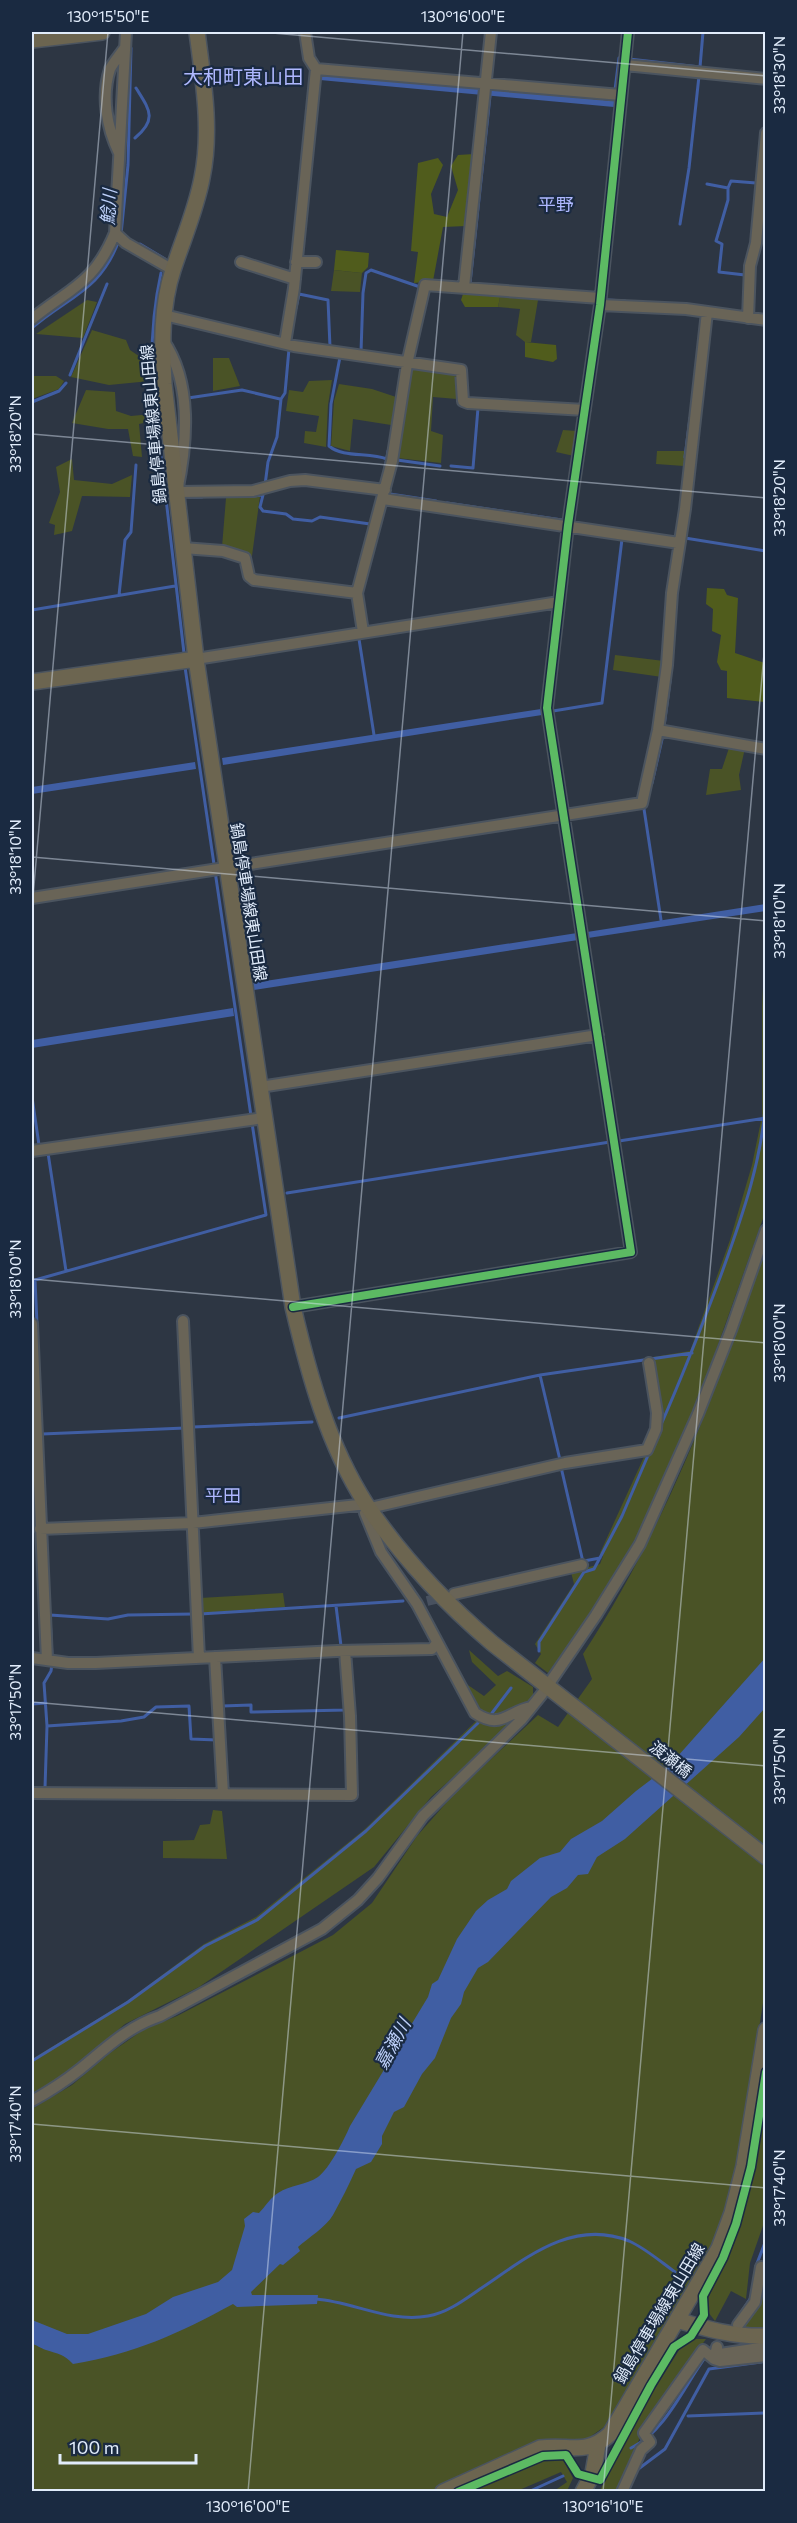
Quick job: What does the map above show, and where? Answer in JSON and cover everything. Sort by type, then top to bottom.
[{"type":"main road","points":[[32,40],[47,35],[102,32]]},
{"type":"main road","name":"鍋島停車場線東山田線","points":[[197,32],[207,135],[195,208],[173,270],[164,315],[164,384],[218,868],[260,1087],[256,1119],[293,1307],[320,1408],[366,1506],[448,1605],[550,1688]]},
{"type":"main road","points":[[32,682],[196,659]]},
{"type":"main road","name":"渡瀬橋","points":[[550,1688],[765,1857]]},
{"type":"main road","name":"鍋島停車場線東山田線","points":[[598,2445],[610,2434],[719,2247],[732,2213],[744,2166],[765,2030]]},
{"type":"main road","points":[[677,2320],[719,2333],[765,2337]]},
{"type":"main road","points":[[443,2492],[540,2448],[598,2445],[592,2473],[583,2492]]},
{"type":"street","points":[[32,319],[80,286],[94,272],[107,253],[115,233],[121,156],[123,50],[126,32]]},
{"type":"street","points":[[285,343],[295,279],[316,69],[309,58],[305,32]]},
{"type":"street","points":[[464,287],[491,32]]},
{"type":"street","points":[[293,1307],[631,1252],[547,708],[568,525],[600,301],[628,32]]},
{"type":"street","points":[[121,156],[108,126],[105,103],[110,69],[123,50]]},
{"type":"street","points":[[625,65],[765,79]]},
{"type":"street","points":[[316,69],[485,90],[621,95]]},
{"type":"street","points":[[748,318],[750,266],[756,243],[765,133]]},
{"type":"street","points":[[115,233],[126,243],[173,270]]},
{"type":"street","points":[[242,262],[295,279]]},
{"type":"street","points":[[296,262],[316,262]]},
{"type":"street","points":[[363,632],[357,593],[384,494],[407,364],[425,285],[686,309],[765,320]]},
{"type":"street","points":[[32,898],[642,803],[658,730],[667,665],[672,593],[685,509],[706,312]]},
{"type":"street","points":[[164,315],[285,343],[407,364],[461,370],[462,397],[468,403],[585,410]]},
{"type":"street","points":[[177,492],[253,491],[290,481],[306,480],[679,543]]},
{"type":"street","points":[[183,548],[223,551],[245,558],[249,576],[254,580],[357,593]]},
{"type":"street","points":[[196,659],[559,602]]},
{"type":"street","points":[[658,730],[765,749]]},
{"type":"street","points":[[260,1087],[598,1035]]},
{"type":"street","points":[[32,1150],[256,1119]]},
{"type":"street","points":[[32,2101],[79,2070],[125,2032],[144,2021],[160,2016],[322,1929],[358,1900],[378,1878],[423,1816],[550,1688],[640,1544],[702,1403],[731,1330],[765,1230]]},
{"type":"street","points":[[183,1321],[199,1658]]},
{"type":"street","points":[[32,1324],[33,1396],[40,1529],[51,1661]]},
{"type":"street","points":[[40,1529],[193,1523],[366,1506],[565,1463],[646,1450],[656,1429],[657,1413],[649,1363]]},
{"type":"street","points":[[366,1506],[381,1552],[422,1603],[436,1644],[475,1713],[492,1721],[507,1718],[522,1709],[532,1707]]},
{"type":"street","points":[[454,1594],[582,1565]]},
{"type":"street","points":[[32,1658],[96,1663],[432,1649],[436,1644]]},
{"type":"street","points":[[32,1793],[352,1795],[351,1716],[345,1651]]},
{"type":"street","points":[[215,1657],[223,1794]]},
{"type":"street","points":[[738,2325],[755,2302],[761,2266],[765,2268]]},
{"type":"street","points":[[711,2353],[720,2354],[765,2347]]},
{"type":"street","points":[[711,2353],[720,2361],[765,2356]]},
{"type":"street","points":[[622,2492],[647,2437],[711,2353]]},
{"type":"green space","points":[[474,154],[466,226],[443,227],[433,281],[414,283],[418,252],[411,251],[418,163],[438,158],[443,165],[431,194],[434,214],[447,217],[458,190],[451,166],[458,155]]},
{"type":"green space","points":[[336,250],[369,253],[368,267],[362,273],[334,270]]},
{"type":"green space","points":[[334,270],[362,273],[360,292],[331,291]]},
{"type":"green space","points":[[463,294],[500,297],[498,307],[465,307],[461,300]]},
{"type":"green space","points":[[500,297],[538,300],[531,342],[525,342],[516,335],[520,309],[498,307]]},
{"type":"green space","points":[[87,300],[97,302],[83,338],[36,334]]},
{"type":"green space","points":[[92,330],[126,340],[130,350],[149,363],[150,381],[109,385],[71,377]]},
{"type":"green space","points":[[525,342],[556,345],[557,359],[553,362],[525,357]]},
{"type":"green space","points":[[213,358],[229,358],[240,386],[213,391]]},
{"type":"green space","points":[[410,367],[458,373],[457,399],[433,397],[431,431],[443,435],[441,463],[397,458]]},
{"type":"green space","points":[[32,376],[56,376],[64,381],[59,389],[32,399]]},
{"type":"green space","points":[[332,380],[326,447],[304,443],[305,431],[316,432],[319,416],[286,411],[289,390],[303,392],[309,381]]},
{"type":"green space","points":[[339,384],[372,389],[396,397],[391,425],[353,419],[350,451],[331,446],[334,401]]},
{"type":"green space","points":[[86,390],[115,392],[116,411],[131,416],[152,414],[152,421],[139,424],[142,457],[133,456],[128,429],[108,429],[72,423]]},
{"type":"green space","points":[[563,430],[577,431],[574,456],[556,452]]},
{"type":"green space","points":[[657,451],[684,451],[684,466],[656,464]]},
{"type":"green space","points":[[72,459],[74,480],[112,484],[132,475],[130,497],[82,496],[72,531],[54,535],[55,525],[49,523],[60,492],[56,467]]},
{"type":"green space","points":[[260,496],[252,556],[222,547],[226,498]]},
{"type":"green space","points":[[707,588],[724,589],[727,595],[738,598],[735,653],[765,663],[765,702],[727,698],[727,671],[721,670],[717,662],[721,635],[712,631],[713,609],[706,604]]},
{"type":"green space","points":[[615,655],[664,661],[662,677],[613,670]]},
{"type":"green space","points":[[730,745],[745,748],[739,775],[741,790],[706,795],[710,769],[722,769]]},
{"type":"green space","points":[[765,950],[765,1213],[694,1412],[639,1532],[594,1610],[548,1673],[535,1663],[541,1654],[535,1644],[574,1584],[571,1572],[600,1564],[603,1556],[600,1553],[660,1422],[653,1357],[690,1351],[730,1240],[752,1165],[762,1116],[762,1006]]},
{"type":"green space","points":[[765,1248],[765,1990],[741,2146],[726,2212],[707,2258],[604,2427],[587,2439],[548,2440],[432,2491],[32,2491],[32,2109],[72,2085],[110,2053],[143,2030],[177,2016],[333,1935],[372,1903],[417,1836],[454,1794],[538,1715],[558,1727],[592,1679],[583,1654],[639,1558],[687,1457],[728,1353]]},
{"type":"green space","points":[[283,1593],[285,1607],[201,1613],[200,1598]]},
{"type":"green space","points":[[469,1650],[498,1676],[507,1671],[533,1687],[533,1696],[516,1721],[431,1797],[374,1867],[199,1987],[125,2024],[63,2077],[32,2093],[32,2059],[127,2001],[204,1944],[256,1917],[365,1829],[475,1722],[482,1711],[465,1683],[484,1696],[496,1685],[472,1662]]},
{"type":"green space","points":[[213,1810],[222,1811],[227,1859],[163,1858],[163,1841],[194,1840],[200,1825],[210,1824]]},
{"type":"green space","points":[[765,2102],[765,2220],[750,2263],[746,2299],[731,2291],[715,2321],[708,2312],[707,2300],[734,2244],[755,2166]]},
{"type":"green space","points":[[763,2282],[765,2282],[765,2329],[741,2330],[759,2306]]},
{"type":"green space","points":[[694,2339],[706,2339],[644,2425],[631,2463],[615,2491],[599,2492],[649,2398],[681,2347]]},
{"type":"green space","points":[[562,2458],[573,2478],[567,2491],[554,2491],[567,2482],[561,2472],[517,2491],[469,2491],[540,2461]]},
{"type":"water","points":[[321,75],[614,101],[614,107],[320,80]]},
{"type":"water","points":[[541,709],[542,715],[223,765],[222,758]]},
{"type":"water","points":[[195,762],[196,769],[32,794],[32,787]]},
{"type":"water","points":[[765,904],[765,911],[588,938],[587,932]]},
{"type":"water","points":[[577,933],[578,940],[254,990],[253,983]]},
{"type":"water","points":[[233,1008],[234,1016],[32,1048],[32,1040]]},
{"type":"water","points":[[765,1658],[765,1708],[739,1737],[625,1839],[597,1857],[588,1874],[578,1875],[567,1888],[551,1897],[488,1962],[478,1968],[464,1992],[461,2004],[451,2018],[435,2058],[422,2074],[404,2107],[394,2112],[382,2136],[382,2144],[371,2162],[356,2169],[333,2215],[326,2224],[298,2247],[300,2251],[283,2265],[280,2264],[251,2292],[252,2295],[318,2295],[317,2304],[237,2307],[233,2304],[156,2341],[95,2360],[73,2364],[64,2356],[32,2344],[32,2320],[67,2334],[88,2334],[146,2314],[173,2297],[218,2282],[232,2270],[245,2226],[244,2219],[253,2212],[259,2213],[273,2197],[283,2190],[318,2177],[331,2161],[428,1997],[432,1984],[438,1980],[457,1939],[476,1911],[488,1900],[507,1889],[511,1881],[540,1858],[560,1852],[571,1839],[602,1821],[669,1766]]},
{"type":"waterway","points":[[629,59],[700,67],[703,32]]},
{"type":"waterway","name":"鯰川","points":[[121,234],[128,165],[131,48]]},
{"type":"waterway","points":[[615,90],[619,58]]},
{"type":"waterway","points":[[680,224],[699,76]]},
{"type":"waterway","points":[[135,138],[147,125],[149,119],[145,102],[136,88]]},
{"type":"waterway","points":[[470,283],[490,96]]},
{"type":"waterway","points":[[745,275],[719,272],[722,244],[716,241],[731,181],[756,183]]},
{"type":"waterway","points":[[707,184],[728,188]]},
{"type":"waterway","name":"鯰川","points":[[32,328],[93,282],[112,257],[119,240]]},
{"type":"waterway","points":[[140,244],[165,259]]},
{"type":"waterway","points":[[364,352],[361,352],[366,273],[371,270],[420,287]]},
{"type":"waterway","points":[[161,273],[153,326],[152,379],[184,653]]},
{"type":"waterway","points":[[70,375],[107,284]]},
{"type":"waterway","points":[[296,308],[299,294],[328,300],[330,347],[332,347]]},
{"type":"waterway","points":[[607,300],[625,301]]},
{"type":"waterway","points":[[265,485],[268,462],[277,437],[281,399],[285,393],[289,349]]},
{"type":"waterway","points":[[340,357],[331,404],[329,446],[349,454],[387,459]]},
{"type":"waterway","points":[[32,402],[59,391],[66,383]]},
{"type":"waterway","points":[[188,398],[242,390],[280,399]]},
{"type":"waterway","points":[[451,466],[473,468],[478,408],[482,409]]},
{"type":"waterway","points":[[685,457],[690,418]]},
{"type":"waterway","points":[[385,468],[388,451]]},
{"type":"waterway","points":[[397,460],[440,466]]},
{"type":"waterway","points":[[119,595],[125,540],[131,532],[136,465]]},
{"type":"waterway","points":[[390,494],[436,501]]},
{"type":"waterway","points":[[254,496],[263,495],[260,507],[263,511],[286,514],[293,519],[312,521],[320,517],[370,524]]},
{"type":"waterway","points":[[189,497],[202,497]]},
{"type":"waterway","points":[[447,503],[562,520]]},
{"type":"waterway","points":[[685,538],[766,551]]},
{"type":"waterway","points":[[553,711],[602,703],[622,539]]},
{"type":"waterway","points":[[32,610],[175,586]]},
{"type":"waterway","points":[[359,639],[374,735]]},
{"type":"waterway","points":[[185,667],[251,1116]]},
{"type":"waterway","points":[[664,726],[670,681]]},
{"type":"waterway","points":[[652,783],[663,735]]},
{"type":"waterway","points":[[644,809],[661,920]]},
{"type":"waterway","points":[[766,956],[766,986]]},
{"type":"waterway","points":[[660,1427],[707,1313],[744,1209],[761,1140],[766,1093]]},
{"type":"waterway","points":[[32,1097],[39,1145]]},
{"type":"waterway","points":[[619,1141],[765,1118]]},
{"type":"waterway","points":[[37,1324],[35,1280],[266,1215],[252,1123]]},
{"type":"waterway","points":[[287,1193],[610,1142]]},
{"type":"waterway","points":[[48,1153],[66,1271]]},
{"type":"waterway","points":[[339,1418],[540,1375],[692,1353]]},
{"type":"waterway","points":[[540,1375],[560,1460]]},
{"type":"waterway","points":[[193,1427],[312,1422]]},
{"type":"waterway","points":[[42,1434],[185,1428]]},
{"type":"waterway","points":[[539,1651],[539,1642],[584,1572],[594,1569],[622,1516],[649,1453]]},
{"type":"waterway","points":[[561,1467],[583,1562]]},
{"type":"waterway","points":[[584,1561],[600,1558]]},
{"type":"waterway","points":[[200,1614],[403,1601]]},
{"type":"waterway","points":[[336,1606],[341,1646]]},
{"type":"waterway","points":[[50,1615],[108,1619],[128,1615],[194,1614]]},
{"type":"waterway","points":[[50,1616],[52,1657]]},
{"type":"waterway","points":[[43,1788],[45,1788],[47,1726],[44,1683],[52,1664]]},
{"type":"waterway","points":[[492,1713],[511,1688]]},
{"type":"waterway","points":[[32,1704],[46,1703]]},
{"type":"waterway","points":[[222,1706],[251,1705],[251,1712],[346,1710],[346,1708]]},
{"type":"waterway","points":[[47,1726],[121,1721],[144,1717],[156,1707],[189,1706],[191,1739],[217,1740]]},
{"type":"waterway","points":[[32,2061],[128,2002],[205,1946],[257,1920],[366,1831],[478,1723]]},
{"type":"waterway","points":[[316,2299],[399,2317],[428,2316],[462,2302],[514,2266],[550,2245],[569,2238],[588,2235],[608,2235],[629,2241],[675,2272]]},
{"type":"waterway","points":[[756,2266],[766,2240]]},
{"type":"waterway","points":[[742,2311],[752,2296]]},
{"type":"waterway","points":[[631,2448],[654,2431],[664,2419],[706,2356]]},
{"type":"waterway","points":[[637,2470],[665,2449],[709,2369],[761,2362]]},
{"type":"waterway","points":[[688,2416],[766,2413]]},
{"type":"waterway","points":[[528,2492],[563,2476]]},
{"type":"tunnel","points":[[427,1601],[447,1596]]},
{"type":"cycle path","points":[[293,1307],[631,1252],[547,708],[568,525],[600,305],[628,32]]},
{"type":"cycle path","points":[[458,2492],[543,2456],[566,2455],[578,2474],[600,2480],[674,2347],[691,2336],[704,2315],[703,2296],[723,2258],[736,2224],[751,2167],[766,2072]]},
{"type":"district","name":"大和町東山田","points":[[243,77]]},
{"type":"district","name":"平野","points":[[556,205]]},
{"type":"district","name":"平田","points":[[223,1496]]},
{"type":"water label","name":"嘉瀬川","points":[[393,2044]]}]
